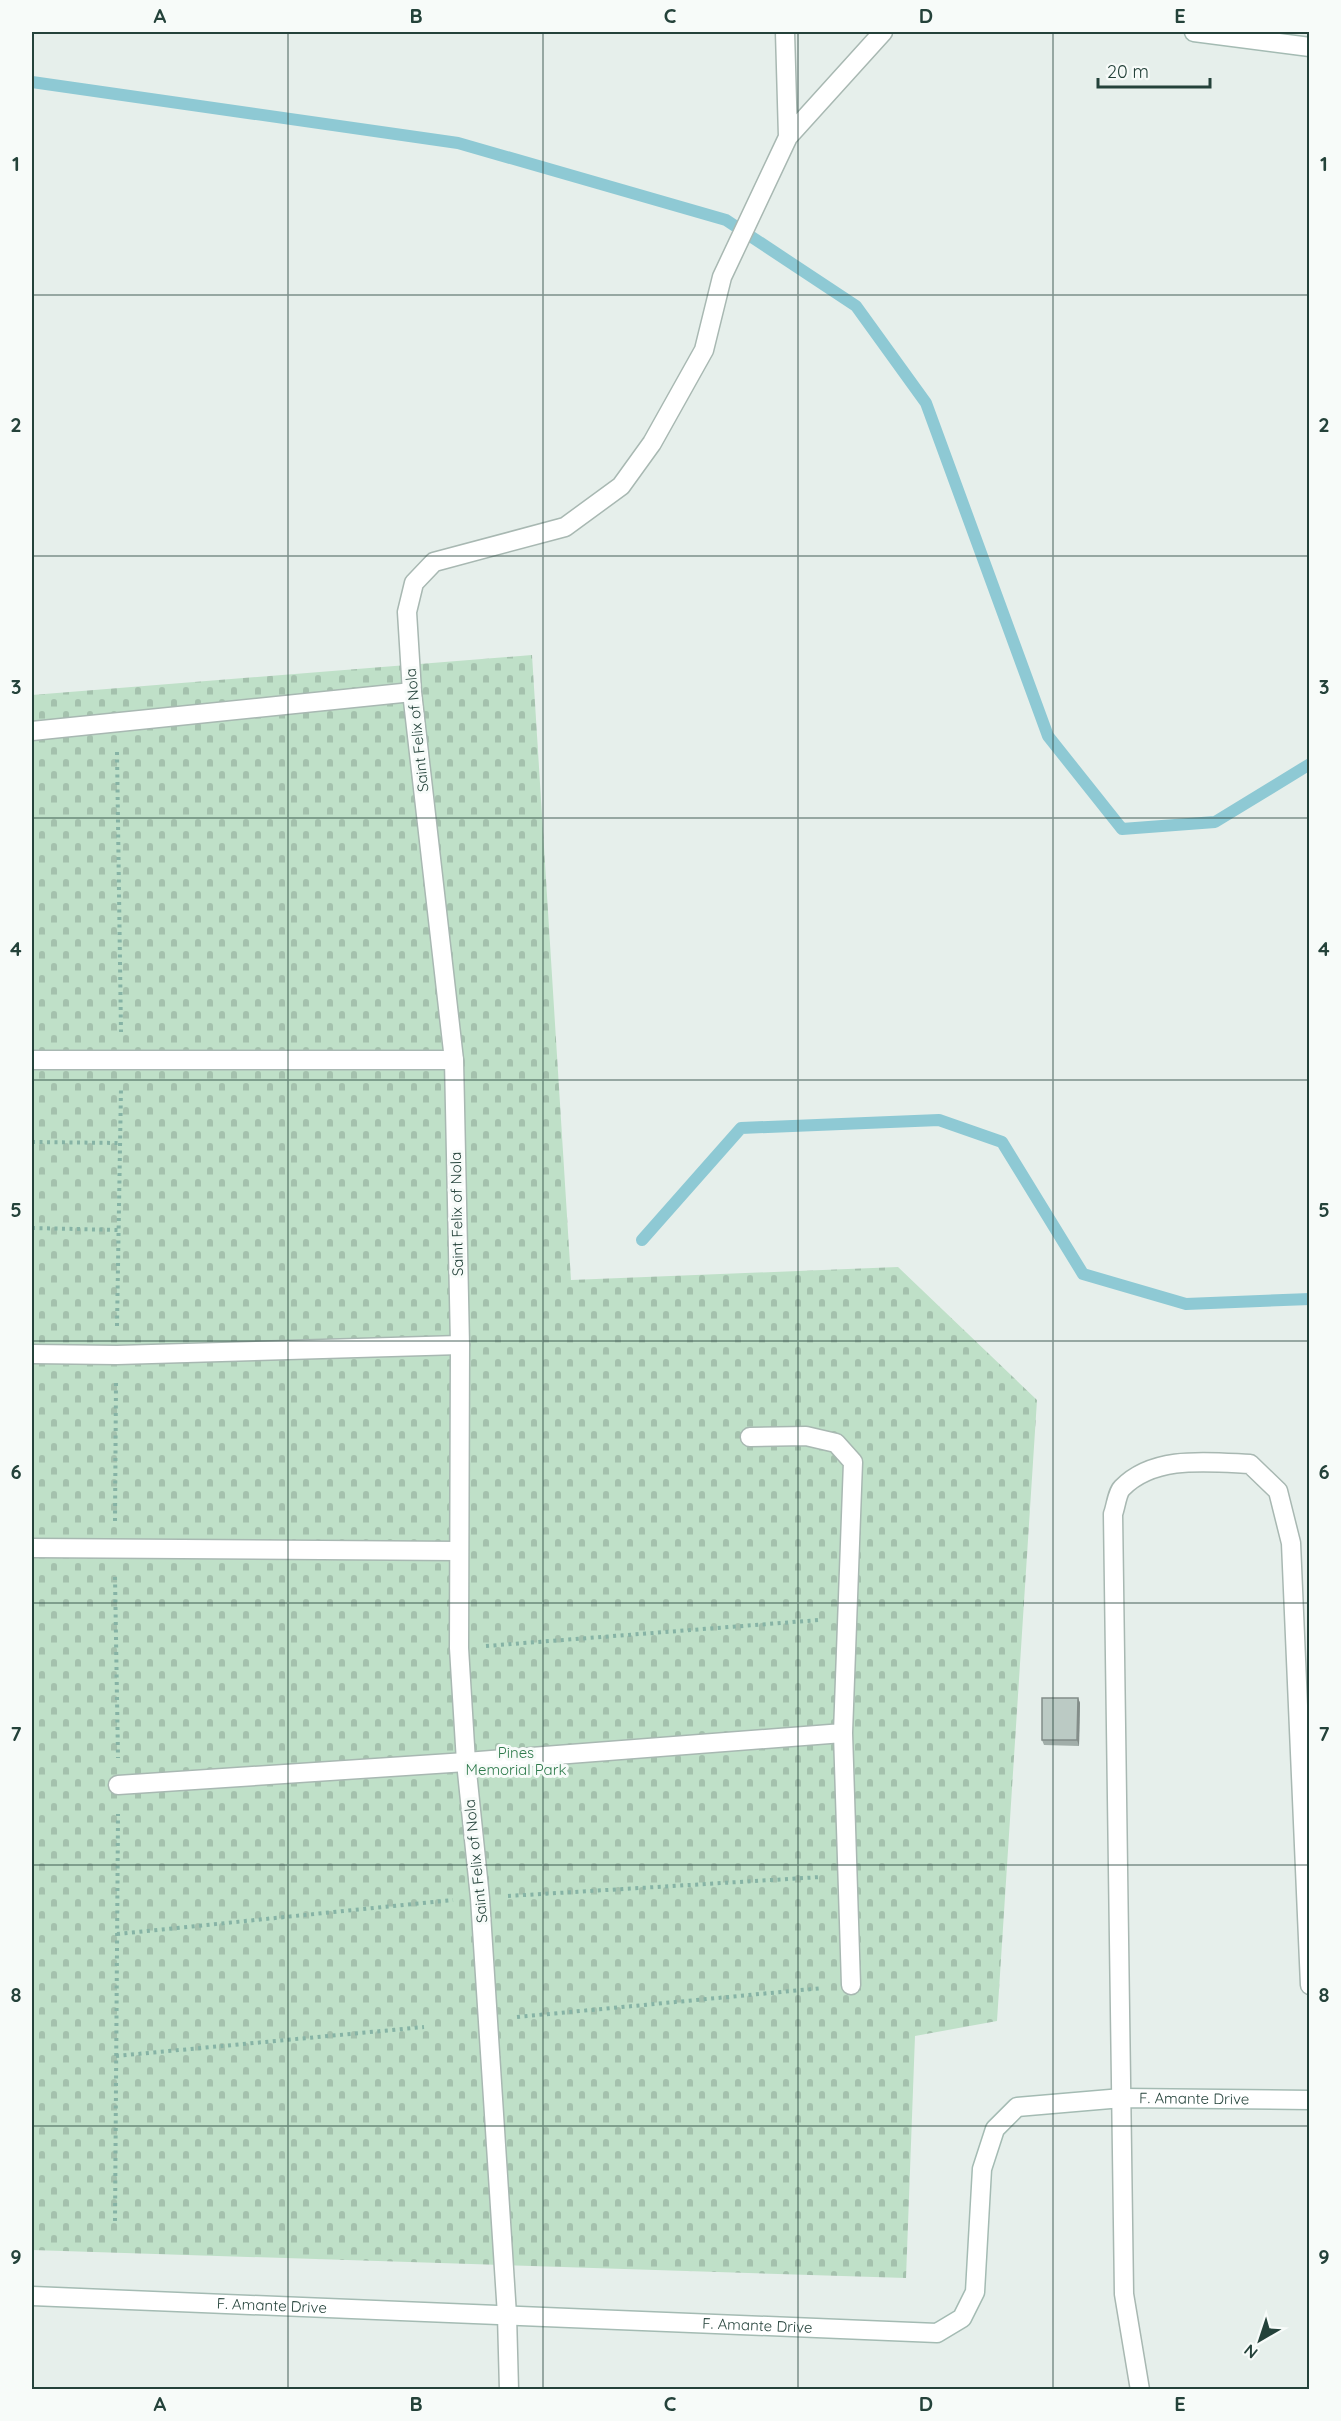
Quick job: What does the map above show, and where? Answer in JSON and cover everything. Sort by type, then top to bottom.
[{"type":"street","points":[[785,32],[788,137]]},
{"type":"street","points":[[788,137],[883,32]]},
{"type":"street","points":[[1194,32],[1310,47]]},
{"type":"street","name":"Saint Felix of Nola","points":[[509,2390],[507,2315],[480,1898],[466,1762],[459,1648],[460,1345],[454,1060],[412,692],[407,612],[414,583],[434,562],[565,526],[621,486],[652,443],[704,350],[722,277],[788,137]]},
{"type":"street","points":[[32,731],[412,692]]},
{"type":"street","points":[[32,1060],[454,1060]]},
{"type":"street","points":[[32,1354],[117,1355],[460,1345]]},
{"type":"street","points":[[750,1437],[806,1436],[836,1443],[854,1462],[843,1733],[851,1985]]},
{"type":"street","points":[[1140,2390],[1124,2294],[1113,1514],[1121,1489],[1151,1467],[1205,1462],[1250,1464],[1278,1491],[1291,1543],[1310,1985]]},
{"type":"street","points":[[32,1548],[458,1551]]},
{"type":"street","points":[[118,1785],[466,1762],[843,1733]]},
{"type":"street","name":"F. Amante Drive","points":[[32,2296],[937,2333],[962,2318],[975,2292],[982,2169],[995,2129],[1017,2107],[1122,2098],[1310,2100]]},
{"type":"path","points":[[115,2221],[118,1785],[115,1548],[121,1059],[116,723]]},
{"type":"path","points":[[32,1142],[120,1143]]},
{"type":"path","points":[[32,1228],[118,1230]]},
{"type":"path","points":[[459,1648],[847,1618]]},
{"type":"path","points":[[510,2018],[851,1985]]},
{"type":"path","points":[[116,2056],[424,2027]]},
{"type":"green space","name":"Pines Memorial Park","points":[[532,655],[571,1280],[898,1267],[1037,1400],[997,2021],[915,2036],[906,2278],[32,2250],[32,695]]},
{"type":"building","points":[[1042,1698],[1078,1698],[1077,1740],[1042,1740]]},
{"type":"waterway","points":[[32,82],[458,143],[726,220],[856,306],[926,403],[1048,736],[1122,829],[1215,822],[1310,764]]},
{"type":"waterway","points":[[642,1240],[741,1128],[939,1120],[1002,1142],[1083,1274],[1186,1304],[1310,1299]]}]
